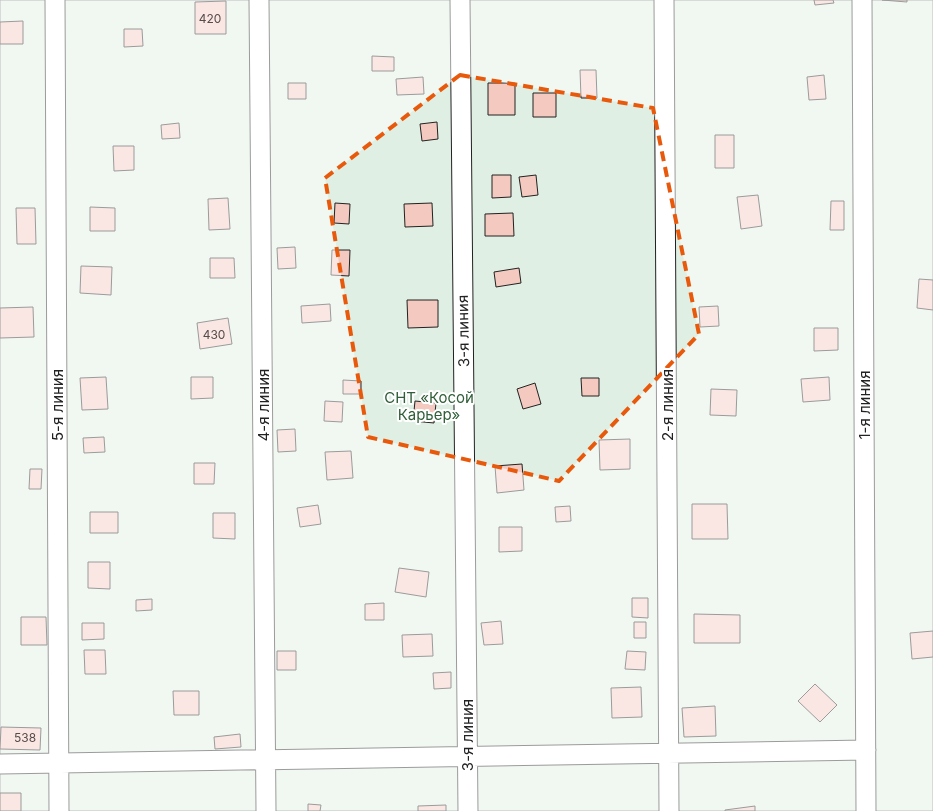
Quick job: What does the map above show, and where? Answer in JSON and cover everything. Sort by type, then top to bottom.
[{"type":"street","name":"5-я линия","points":[[55,0],[59,811]]},
{"type":"street","name":"4-я линия","points":[[259,0],[266,811]]},
{"type":"street","name":"3-я линия","points":[[460,0],[468,811]]},
{"type":"street","name":"2-я линия","points":[[664,0],[669,811]]},
{"type":"street","name":"1-я линия","points":[[862,0],[866,811]]},
{"type":"street","points":[[0,764],[866,750]]},
{"type":"highlighted area","points":[[460,75],[653,108],[699,334],[559,481],[368,437],[325,178]]},
{"type":"green space","name":"СНТ «Косой Карьер»","points":[[0,0],[933,0],[933,811],[0,811]]},
{"type":"building","points":[[814,0],[833,0],[834,3],[815,5]]},
{"type":"building","points":[[882,0],[907,0],[907,2]]},
{"type":"building","points":[[226,1],[226,34],[195,34],[195,2]]},
{"type":"building","points":[[23,21],[23,44],[0,44],[0,22]]},
{"type":"building","points":[[124,29],[142,29],[143,46],[124,47]]},
{"type":"building","points":[[372,56],[394,57],[394,71],[372,71]]},
{"type":"building","points":[[580,70],[596,70],[597,98],[581,98]]},
{"type":"building","points":[[824,75],[826,99],[809,100],[807,77]]},
{"type":"building","points":[[423,77],[424,94],[397,95],[396,79]]},
{"type":"building","points":[[288,83],[306,83],[306,99],[288,99]]},
{"type":"building","points":[[488,83],[515,83],[515,115],[488,115]]},
{"type":"building","points":[[533,93],[556,93],[556,117],[533,117]]},
{"type":"building","points":[[437,122],[438,139],[422,141],[420,124]]},
{"type":"building","points":[[179,123],[180,138],[162,139],[161,125]]},
{"type":"building","points":[[715,135],[734,135],[734,168],[715,168]]},
{"type":"building","points":[[113,146],[134,146],[134,170],[114,171]]},
{"type":"building","points":[[492,175],[511,175],[511,197],[492,198]]},
{"type":"building","points":[[536,175],[538,195],[522,197],[519,177]]},
{"type":"building","points":[[758,195],[762,226],[741,229],[737,197]]},
{"type":"building","points":[[228,198],[230,229],[209,230],[208,199]]},
{"type":"building","points":[[831,201],[844,201],[844,230],[830,230]]},
{"type":"building","points":[[335,203],[350,204],[349,224],[334,223]]},
{"type":"building","points":[[432,203],[433,226],[405,227],[404,204]]},
{"type":"building","points":[[90,207],[115,208],[115,231],[90,231]]},
{"type":"building","points":[[16,208],[35,208],[36,244],[17,244]]},
{"type":"building","points":[[513,213],[514,236],[485,236],[485,214]]},
{"type":"building","points":[[295,247],[296,268],[278,269],[277,248]]},
{"type":"building","points":[[332,250],[350,250],[349,276],[331,275]]},
{"type":"building","points":[[210,258],[234,258],[235,278],[210,278]]},
{"type":"building","points":[[81,266],[112,267],[111,295],[80,293]]},
{"type":"building","points":[[519,268],[521,283],[496,287],[494,272]]},
{"type":"building","points":[[919,279],[933,280],[933,310],[917,308]]},
{"type":"building","points":[[407,300],[438,300],[438,327],[408,328]]},
{"type":"building","points":[[330,304],[331,321],[302,323],[301,306]]},
{"type":"building","points":[[718,306],[719,326],[700,327],[699,307]]},
{"type":"building","points":[[33,307],[34,337],[0,338],[0,308]]},
{"type":"building","points":[[228,318],[232,344],[200,349],[197,323]]},
{"type":"building","points":[[814,328],[838,328],[838,350],[814,351]]},
{"type":"building","points":[[106,377],[108,409],[82,410],[80,378]]},
{"type":"building","points":[[191,377],[213,377],[213,398],[191,399]]},
{"type":"building","points":[[829,377],[830,400],[803,402],[801,379]]},
{"type":"building","points":[[581,378],[599,378],[599,396],[582,396]]},
{"type":"building","points":[[343,380],[361,381],[361,394],[343,394]]},
{"type":"building","points":[[535,383],[541,404],[523,409],[517,389]]},
{"type":"building","points":[[711,389],[737,390],[736,416],[710,415]]},
{"type":"building","points":[[325,401],[343,402],[342,422],[324,421]]},
{"type":"building","points":[[415,401],[436,403],[434,423],[413,421]]},
{"type":"building","points":[[295,429],[296,451],[278,452],[277,430]]},
{"type":"building","points":[[104,437],[105,452],[84,453],[83,438]]},
{"type":"building","points":[[630,439],[630,469],[600,470],[599,440]]},
{"type":"building","points":[[351,451],[353,478],[327,480],[325,452]]},
{"type":"building","points":[[194,463],[215,463],[214,484],[194,484]]},
{"type":"building","points":[[522,464],[524,490],[497,493],[495,466]]},
{"type":"building","points":[[30,469],[42,469],[41,489],[29,489]]},
{"type":"building","points":[[692,504],[727,504],[728,539],[692,539]]},
{"type":"building","points":[[318,505],[321,524],[300,527],[297,508]]},
{"type":"building","points":[[570,506],[571,521],[556,522],[555,507]]},
{"type":"building","points":[[90,512],[118,512],[118,533],[90,533]]},
{"type":"building","points":[[213,513],[235,513],[235,539],[213,538]]},
{"type":"building","points":[[499,527],[522,527],[522,551],[499,552]]},
{"type":"building","points":[[88,562],[110,562],[110,589],[88,588]]},
{"type":"building","points":[[399,568],[429,572],[426,597],[395,592]]},
{"type":"building","points":[[632,598],[648,598],[648,618],[632,617]]},
{"type":"building","points":[[152,599],[152,610],[136,611],[136,600]]},
{"type":"building","points":[[384,603],[384,620],[365,620],[365,604]]},
{"type":"building","points":[[694,614],[740,615],[740,643],[694,643]]},
{"type":"building","points":[[21,617],[46,617],[47,645],[21,645]]},
{"type":"building","points":[[501,621],[503,644],[484,645],[481,623]]},
{"type":"building","points":[[634,622],[646,622],[646,638],[634,638]]},
{"type":"building","points":[[82,623],[104,623],[104,639],[82,640]]},
{"type":"building","points":[[933,631],[933,657],[912,659],[910,633]]},
{"type":"building","points":[[432,634],[433,656],[403,657],[402,635]]},
{"type":"building","points":[[84,650],[105,650],[106,674],[85,674]]},
{"type":"building","points":[[277,651],[296,651],[296,670],[277,670]]},
{"type":"building","points":[[627,651],[646,652],[645,670],[625,669]]},
{"type":"building","points":[[451,672],[451,688],[434,689],[433,673]]},
{"type":"building","points":[[815,684],[837,705],[820,722],[798,701]]},
{"type":"building","points":[[641,687],[642,717],[612,718],[611,688]]},
{"type":"building","points":[[173,691],[199,691],[199,715],[174,715]]},
{"type":"building","points":[[715,706],[716,736],[684,737],[682,708]]},
{"type":"building","points":[[1,727],[41,728],[40,750],[0,749]]},
{"type":"building","points":[[240,734],[241,747],[215,749],[214,737]]},
{"type":"building","points":[[0,793],[21,793],[21,811],[0,811]]},
{"type":"building","points":[[308,804],[321,805],[320,811],[308,811]]},
{"type":"building","points":[[446,805],[446,811],[418,811],[418,806]]},
{"type":"building","points":[[755,806],[755,811],[725,811],[725,810]]}]
